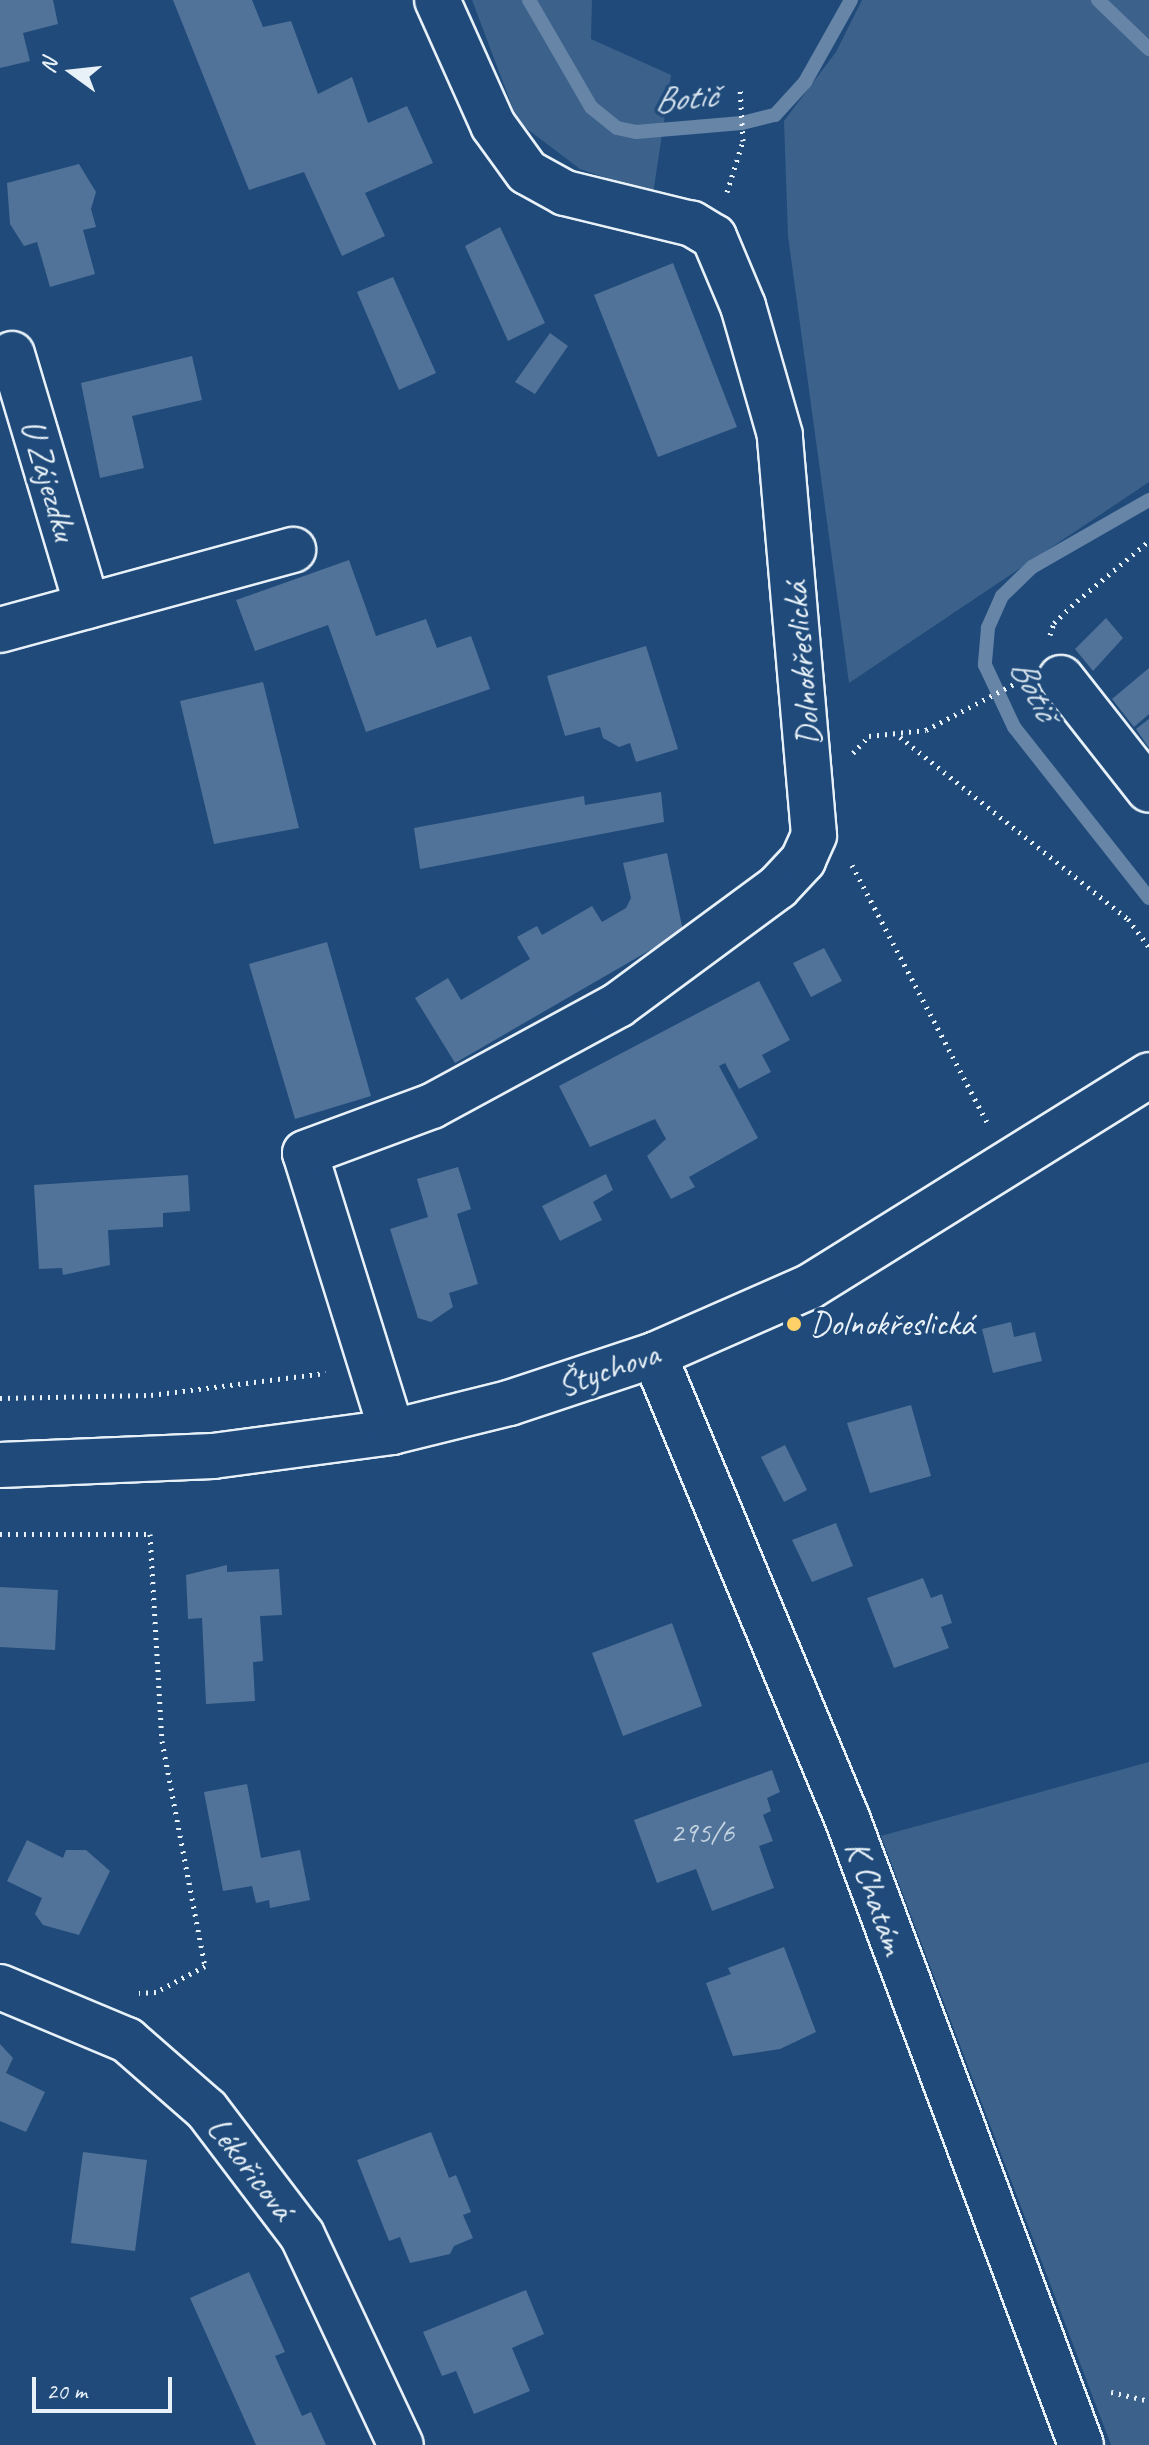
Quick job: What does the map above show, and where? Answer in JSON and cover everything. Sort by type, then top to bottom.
[{"type":"street","name":"Dolnokřeslická","points":[[392,1432],[305,1153],[432,1106],[618,1005],[778,887],[803,860],[814,835],[814,790],[780,435],[743,306],[714,237],[692,224],[565,193],[527,172],[493,125],[437,0]]},
{"type":"street","name":"U Zájezdku","points":[[12,354],[87,606]]},
{"type":"street","points":[[0,630],[293,550]]},
{"type":"street","points":[[1044,669],[1149,790]]},
{"type":"street","name":"Štychova","points":[[0,1465],[213,1456],[392,1432],[509,1403],[654,1355],[809,1287],[1149,1075]]},
{"type":"street","name":"K Chatám","points":[[654,1355],[847,1818],[1081,2445]]},
{"type":"street","name":"Lékořicová","points":[[0,1987],[127,2040],[207,2110],[302,2235],[401,2445]]},
{"type":"path","points":[[740,88],[743,141]]},
{"type":"path","points":[[814,790],[869,736],[900,736],[926,730],[1044,669],[1054,623],[1149,541]]},
{"type":"path","points":[[900,736],[1128,919],[1149,947]]},
{"type":"path","points":[[848,856],[989,1127]]},
{"type":"path","points":[[0,1398],[151,1395],[337,1370]]},
{"type":"path","points":[[0,1534],[150,1534],[162,1741],[205,1966],[156,1992],[132,1993]]},
{"type":"shaded area","points":[[472,0],[592,0],[591,39],[671,75],[653,194],[580,169],[518,122]]},
{"type":"shaded area","points":[[862,0],[1149,0],[1149,482],[849,683],[788,236],[784,121],[836,52]]},
{"type":"shaded area","points":[[1149,1762],[1149,2445],[1111,2445],[881,1836]]},
{"type":"building","points":[[0,0],[53,0],[58,24],[23,33],[30,61],[0,68]]},
{"type":"building","points":[[173,0],[252,0],[263,27],[291,21],[318,94],[352,77],[368,123],[407,106],[433,163],[365,193],[385,236],[342,256],[304,172],[249,190]]},
{"type":"building","points":[[79,164],[96,192],[91,209],[96,227],[83,230],[95,274],[50,287],[37,242],[24,246],[10,224],[7,183]]},
{"type":"building","points":[[500,227],[545,323],[508,341],[465,246]]},
{"type":"building","points":[[673,263],[737,427],[658,457],[594,295]]},
{"type":"building","points":[[393,277],[436,373],[399,390],[357,292]]},
{"type":"building","points":[[550,333],[568,346],[535,394],[515,382]]},
{"type":"building","points":[[192,356],[202,400],[132,416],[144,468],[100,478],[81,383]]},
{"type":"building","points":[[349,560],[376,636],[426,619],[437,648],[471,636],[490,689],[366,732],[328,625],[255,651],[236,600]]},
{"type":"building","points":[[1106,618],[1123,638],[1093,671],[1075,649]]},
{"type":"building","points":[[646,646],[678,749],[636,762],[630,743],[619,747],[603,738],[600,727],[565,736],[547,676]]},
{"type":"building","points":[[1149,668],[1149,714],[1134,727],[1112,699]]},
{"type":"building","points":[[263,682],[299,828],[214,844],[180,701]]},
{"type":"building","points":[[1149,719],[1149,748],[1136,729]]},
{"type":"building","points":[[661,792],[664,822],[420,869],[414,828],[584,796],[585,805]]},
{"type":"building","points":[[667,853],[683,931],[455,1063],[415,998],[448,978],[461,1000],[530,959],[517,937],[537,926],[542,935],[592,906],[602,922],[626,908],[631,898],[623,863]]},
{"type":"building","points":[[327,942],[371,1096],[295,1119],[249,964]]},
{"type":"building","points":[[824,948],[842,981],[811,997],[793,963]]},
{"type":"building","points":[[759,981],[790,1040],[762,1055],[771,1072],[739,1089],[725,1063],[719,1066],[758,1138],[689,1177],[695,1187],[671,1199],[647,1156],[666,1139],[655,1119],[590,1147],[559,1086]]},
{"type":"building","points":[[458,1167],[471,1209],[457,1214],[478,1284],[449,1293],[453,1307],[431,1322],[418,1318],[390,1229],[428,1217],[417,1179]]},
{"type":"building","points":[[606,1174],[613,1190],[593,1202],[602,1220],[560,1241],[542,1206]]},
{"type":"building","points":[[188,1175],[190,1211],[163,1213],[163,1227],[108,1230],[110,1265],[63,1275],[62,1268],[39,1269],[34,1185]]},
{"type":"building","points":[[1011,1322],[1014,1337],[1035,1332],[1042,1361],[993,1373],[982,1329]]},
{"type":"building","points":[[911,1405],[931,1476],[870,1493],[847,1423]]},
{"type":"building","points":[[785,1445],[807,1490],[784,1502],[761,1457]]},
{"type":"building","points":[[836,1523],[853,1566],[812,1582],[792,1540]]},
{"type":"building","points":[[227,1565],[227,1572],[279,1569],[282,1615],[260,1616],[263,1661],[253,1662],[255,1701],[206,1704],[202,1618],[188,1619],[186,1575]]},
{"type":"building","points":[[923,1578],[931,1598],[942,1594],[952,1623],[941,1627],[949,1648],[894,1668],[867,1598]]},
{"type":"building","points":[[0,1587],[58,1590],[55,1650],[0,1647]]},
{"type":"building","points":[[672,1623],[702,1706],[623,1736],[592,1653]]},
{"type":"building","points":[[772,1770],[780,1792],[767,1798],[771,1811],[763,1815],[773,1841],[759,1846],[774,1888],[712,1911],[696,1869],[657,1883],[634,1820]]},
{"type":"building","points":[[247,1784],[261,1858],[300,1850],[310,1900],[270,1908],[269,1900],[256,1903],[252,1886],[223,1891],[204,1792]]},
{"type":"building","points":[[27,1840],[63,1858],[66,1850],[86,1850],[110,1871],[79,1935],[43,1925],[35,1914],[42,1898],[7,1881]]},
{"type":"building","points":[[784,1947],[816,2032],[780,2049],[733,2056],[706,1983],[731,1974],[728,1968]]},
{"type":"building","points":[[0,2044],[13,2058],[6,2073],[45,2092],[26,2132],[0,2121]]},
{"type":"building","points":[[431,2132],[449,2178],[456,2175],[471,2212],[463,2215],[473,2238],[454,2246],[450,2254],[410,2263],[400,2237],[389,2241],[357,2160]]},
{"type":"building","points":[[83,2152],[147,2160],[135,2251],[71,2243]]},
{"type":"building","points":[[249,2272],[285,2352],[275,2356],[302,2416],[311,2412],[326,2445],[256,2445],[190,2298]]},
{"type":"building","points":[[526,2290],[544,2334],[512,2348],[530,2391],[474,2414],[456,2371],[442,2376],[423,2332]]},
{"type":"waterway","name":"Botič","points":[[529,0],[591,107],[617,128],[636,132],[742,123],[775,115],[805,82],[851,0]]},
{"type":"waterway","name":"Botič","points":[[1098,0],[1149,49]]},
{"type":"waterway","name":"Botič","points":[[1149,500],[1032,567],[1002,596],[988,628],[985,665],[1014,727],[1149,898]]},
{"type":"place","name":"Dolnokřeslická","points":[[794,1324]]}]
